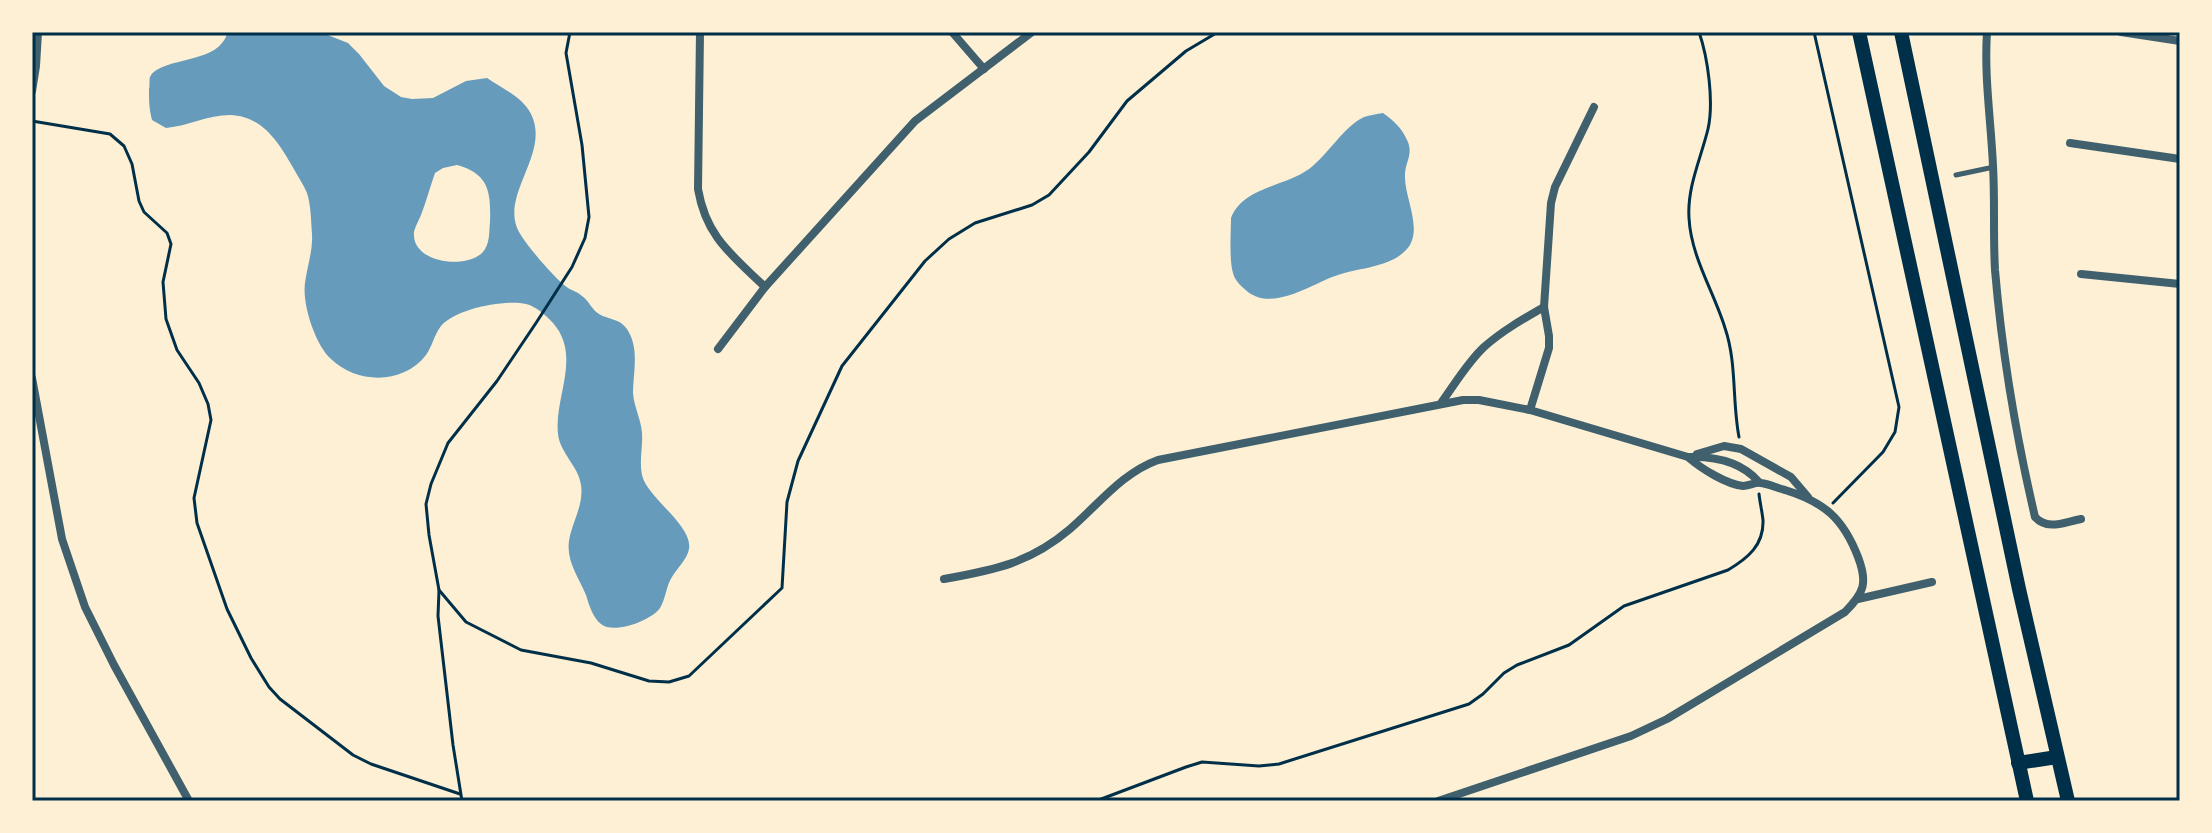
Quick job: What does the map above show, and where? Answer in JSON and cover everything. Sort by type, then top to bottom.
[{"type":"main road","points":[[1859,32],[2027,801]]},
{"type":"main road","points":[[1901,32],[2068,801]]},
{"type":"main road","points":[[2018,763],[2057,757]]},
{"type":"street","points":[[32,91],[38,32]]},
{"type":"street","points":[[700,32],[700,206],[718,241],[765,287]]},
{"type":"street","points":[[952,32],[984,69]]},
{"type":"street","points":[[718,349],[765,287],[915,121],[1032,32]]},
{"type":"street","points":[[1987,32],[1987,89],[1994,167],[1995,267],[2015,423],[2035,517],[2049,526],[2081,519]]},
{"type":"street","points":[[2121,32],[2180,41]]},
{"type":"street","points":[[1530,410],[1549,348],[1544,307],[1549,221],[1555,187],[1594,107]]},
{"type":"street","points":[[2070,143],[2180,159]]},
{"type":"street","points":[[2081,274],[2180,284]]},
{"type":"street","points":[[1441,403],[1485,346],[1544,307]]},
{"type":"street","points":[[32,378],[62,539],[85,607],[189,801]]},
{"type":"street","points":[[944,579],[1018,562],[1043,549],[1070,529],[1127,475],[1150,463],[1463,400],[1530,410],[1688,457],[1711,457],[1749,470],[1759,482]]},
{"type":"street","points":[[1688,457],[1724,446],[1741,449],[1791,477],[1808,497]]},
{"type":"street","points":[[1438,801],[1631,736],[1667,719],[1845,612],[1858,599],[1864,584],[1861,564],[1842,523],[1827,509],[1808,497],[1759,482],[1744,486],[1707,473],[1688,457]]},
{"type":"street","points":[[1858,599],[1932,582]]},
{"type":"lane","points":[[1956,175],[1994,167]]},
{"type":"path","points":[[462,801],[438,616],[439,590],[426,504],[448,443],[497,381],[536,323],[572,267],[585,238],[589,217],[582,145],[566,53],[570,32]]},
{"type":"path","points":[[439,590],[466,622],[521,650],[591,663],[649,681],[669,682],[689,676],[782,588],[787,502],[798,461],[842,366],[925,261],[949,239],[975,223],[1032,205],[1049,195],[1089,152],[1127,101],[1186,51],[1218,32]]},
{"type":"path","points":[[1699,32],[1709,82],[1710,108],[1708,127],[1693,177],[1689,217],[1694,247],[1726,329],[1741,449]]},
{"type":"path","points":[[1814,32],[1899,407],[1895,432],[1883,452],[1827,509]]},
{"type":"path","points":[[32,121],[110,134],[124,146],[132,164],[144,212],[167,233],[171,244],[163,282],[166,319],[177,350],[199,383],[211,420],[194,498],[197,523],[227,609],[269,687],[280,699],[353,755],[460,794]]},
{"type":"path","points":[[1096,801],[1194,764],[1279,764],[1469,704],[1510,669],[1569,645],[1624,606],[1728,570],[1752,554],[1762,532],[1759,482]]},
{"type":"water","points":[[228,32],[320,32],[348,43],[384,86],[401,97],[433,98],[466,81],[487,78],[527,108],[535,129],[535,144],[515,204],[519,232],[562,284],[587,300],[597,312],[627,329],[635,353],[633,393],[642,433],[642,475],[688,540],[688,553],[670,581],[656,613],[623,627],[601,624],[592,611],[571,562],[569,541],[581,500],[581,485],[559,441],[565,349],[561,336],[550,320],[526,304],[481,307],[448,320],[441,326],[426,355],[405,372],[380,378],[366,377],[342,367],[331,359],[320,344],[308,312],[305,283],[312,240],[309,203],[303,185],[277,142],[262,126],[242,117],[222,115],[166,128],[152,120],[149,89],[150,77],[155,71],[206,54],[223,42]],"holes":[[[457,165],[482,179],[488,193],[490,222],[487,245],[475,258],[465,261],[430,257],[415,242],[414,232],[435,173]]]},
{"type":"water","points":[[1383,113],[1400,128],[1409,145],[1405,175],[1414,226],[1410,244],[1404,252],[1380,265],[1335,276],[1280,298],[1258,297],[1248,292],[1237,281],[1232,267],[1231,218],[1237,208],[1254,194],[1309,169],[1357,121]]}]
